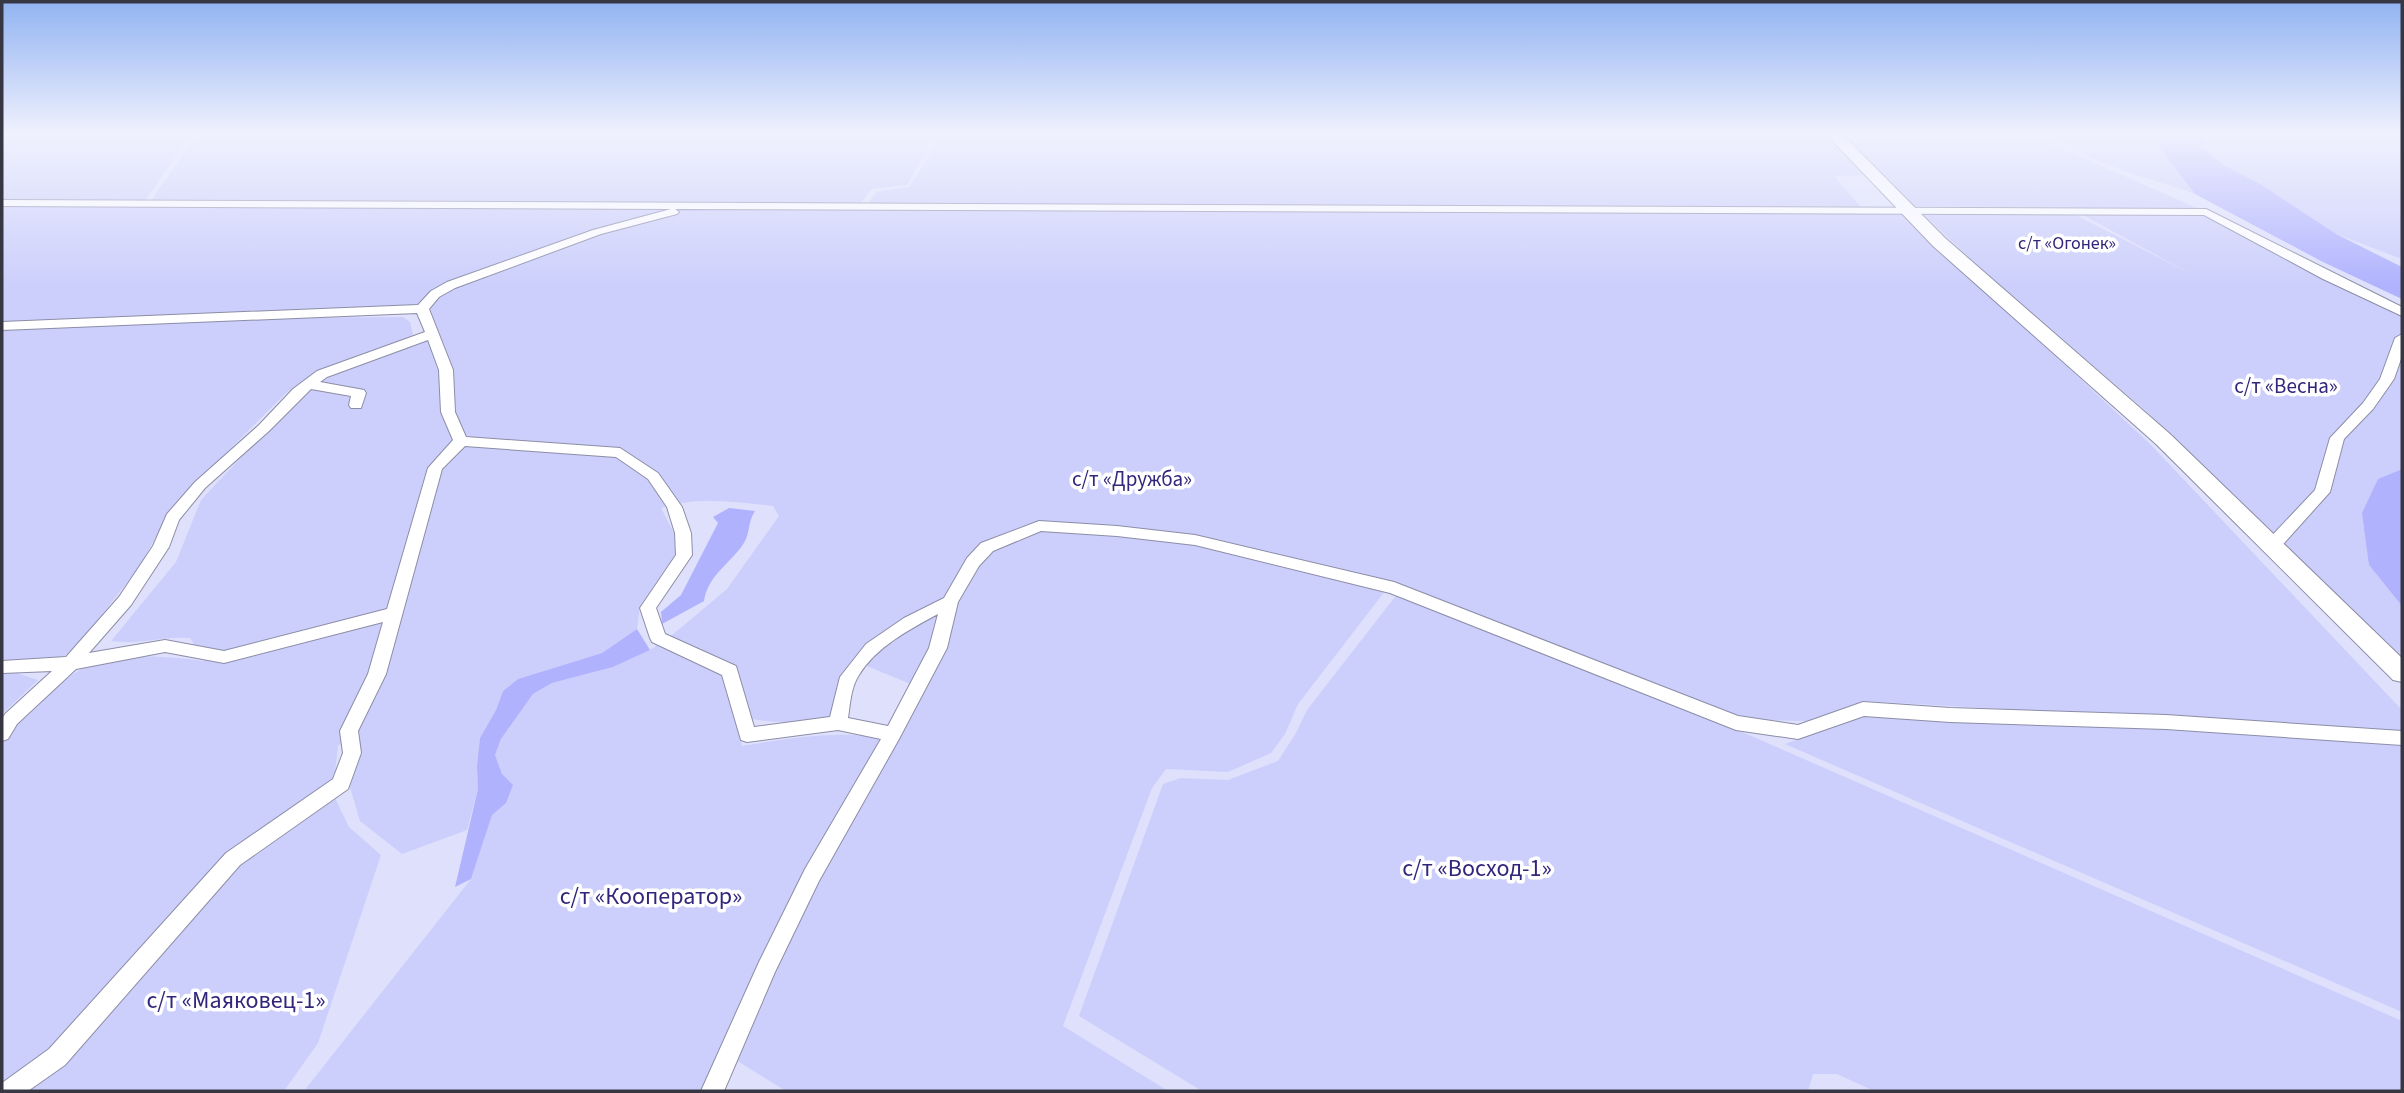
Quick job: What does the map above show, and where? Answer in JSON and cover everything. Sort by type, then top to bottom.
[{"type":"main road","points":[[1881,184],[1907,211],[2163,439],[2402,673]]},
{"type":"street","points":[[2,204],[2206,212],[2402,312]]},
{"type":"street","points":[[2,326],[422,309],[435,294],[451,285],[597,232],[685,207]]},
{"type":"street","points":[[422,309],[446,370],[448,412],[461,441]]},
{"type":"street","points":[[2,734],[11,719],[71,663],[125,601],[161,547],[173,518],[200,485],[264,428],[307,384],[321,374],[370,354],[432,334]]},
{"type":"street","points":[[2271,547],[2322,492],[2337,438],[2368,405],[2387,379],[2402,338]]},
{"type":"street","points":[[307,384],[359,393],[356,405]]},
{"type":"street","points":[[10,1091],[57,1057],[233,859],[341,784],[352,753],[349,731],[377,674],[435,468],[461,441],[620,453],[653,476],[674,507],[683,533],[684,555],[648,608],[658,638],[730,671],[747,735],[838,723],[893,734]]},
{"type":"street","points":[[712,1091],[726,1065],[766,969],[812,875],[893,734],[938,648],[950,601],[974,562],[987,547],[1039,526],[1195,540],[1394,589],[1736,723],[1798,732],[1863,709],[1951,715],[2166,722],[2402,738]]},
{"type":"street","points":[[838,723],[851,672],[871,651],[911,620],[950,601]]},
{"type":"street","points":[[2,667],[71,663],[165,646],[224,657],[394,613]]},
{"type":"green space","points":[[2,184],[157,184],[144,202],[2,202]]},
{"type":"green space","points":[[163,184],[908,184],[871,189],[860,205],[150,202]]},
{"type":"green space","points":[[911,184],[1841,184],[1861,207],[867,205],[876,192],[909,187]]},
{"type":"green space","points":[[1889,184],[2142,184],[2199,209],[1911,206]]},
{"type":"green space","points":[[2164,184],[2187,184],[2195,194]]},
{"type":"green space","points":[[2260,184],[2402,184],[2402,259],[2336,234]]},
{"type":"green space","name":"с/т «Дружба»","points":[[2,206],[1904,214],[2151,445],[2402,710],[2402,732],[1863,701],[1808,721],[1748,720],[1392,582],[1298,704],[1285,734],[1271,753],[1228,772],[1166,769],[1152,788],[1063,1026],[1168,1091],[786,1091],[723,1052],[704,1091],[304,1091],[471,879],[492,814],[506,803],[502,774],[495,755],[501,739],[533,694],[552,683],[613,667],[650,650],[671,636],[727,589],[779,516],[773,506],[717,501],[688,502],[661,508],[676,537],[676,553],[640,606],[637,629],[602,653],[518,679],[503,691],[480,738],[478,789],[467,830],[402,854],[360,821],[349,784],[355,740],[338,745],[334,782],[239,857],[334,796],[349,827],[381,855],[318,1043],[284,1091],[2,1091],[2,736],[68,678],[99,662],[134,657],[205,661],[190,638],[111,641],[176,562],[201,500],[248,450],[297,388],[288,391],[173,506],[139,567],[83,639],[61,659],[2,662],[2,329],[28,328],[35,323],[2,324]],"holes":[[[427,307],[439,335],[415,342],[410,322],[403,317],[289,318]],[[852,660],[923,689],[894,741],[837,735],[799,737],[742,746],[735,714],[746,718],[783,722],[831,717],[840,678]]]},
{"type":"green space","name":"с/т «Весна»","points":[[1922,213],[2074,214],[2193,275],[2079,213],[2206,214],[2402,313],[2402,469],[2378,479],[2369,565],[2402,606],[2402,663],[2146,411],[1982,270]]},
{"type":"green space","name":"с/т «Восход-1»","points":[[1398,593],[1749,735],[2402,1021],[2402,1091],[1874,1091],[1837,1074],[1813,1074],[1808,1091],[1202,1091],[1079,1016],[1163,784],[1181,778],[1228,780],[1278,761],[1307,710]]},
{"type":"green space","points":[[2,668],[38,680],[2,714]]},
{"type":"green space","points":[[1867,714],[2220,732],[2402,746],[2402,1012],[1785,744]]},
{"type":"water","points":[[2187,184],[2260,184],[2336,234],[2402,267],[2402,299],[2323,262],[2195,194]]},
{"type":"water","points":[[2402,469],[2402,606],[2369,565],[2362,513],[2378,479]]},
{"type":"water","points":[[729,508],[755,511],[745,542],[714,578],[704,601],[662,624],[661,612],[681,595],[718,523],[713,517]]},
{"type":"water","points":[[637,629],[650,650],[613,667],[552,683],[533,694],[501,739],[495,755],[502,774],[513,785],[506,803],[492,815],[471,879],[455,887],[478,789],[480,738],[503,691],[518,679],[602,653]]},
{"type":"park label","name":"с/т «Огонек»","points":[[2067,243]]},
{"type":"park label","name":"с/т «Кооператор»","points":[[651,896]]},
{"type":"park label","name":"с/т «Маяковец-1»","points":[[236,1000]]}]
